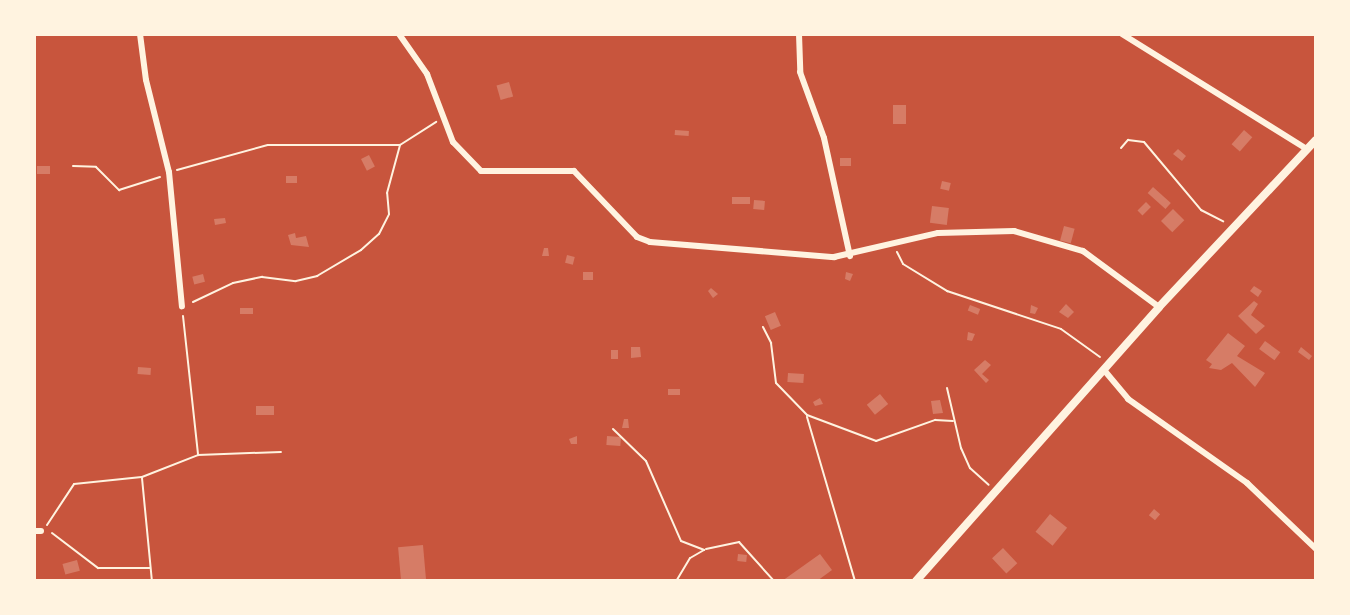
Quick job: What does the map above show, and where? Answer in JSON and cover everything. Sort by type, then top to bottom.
[{"type":"main road","points":[[916,581],[1159,307],[1316,140]]},
{"type":"street","points":[[140,34],[169,172],[182,306]]},
{"type":"street","points":[[399,34],[427,74],[440,118],[453,142],[481,171],[574,171],[637,237],[650,242],[850,256],[961,230],[1041,237],[1083,251],[1159,307]]},
{"type":"street","points":[[799,34],[800,72],[824,138],[850,256]]},
{"type":"street","points":[[1122,34],[1307,149]]},
{"type":"street","points":[[1108,367],[1128,399],[1247,483],[1316,549]]},
{"type":"path","points":[[73,166],[96,167],[119,190],[169,172],[268,145],[400,145],[440,118]]},
{"type":"path","points":[[1121,148],[1128,140],[1144,142],[1201,210],[1234,228]]},
{"type":"path","points":[[198,455],[182,306],[233,283],[317,276],[361,250],[379,234],[389,214],[387,193],[400,145]]},
{"type":"path","points":[[894,247],[903,264],[947,291],[1061,329],[1108,367]]},
{"type":"path","points":[[763,327],[771,343],[776,383],[807,415],[876,441],[935,420],[953,421]]},
{"type":"path","points":[[947,388],[953,421],[970,468],[996,491]]},
{"type":"path","points":[[807,415],[855,581]]},
{"type":"path","points":[[613,429],[646,461],[681,541],[704,550]]},
{"type":"path","points":[[150,568],[98,568],[66,541],[38,531],[74,484],[142,477],[198,455],[281,452]]},
{"type":"path","points":[[142,477],[152,581]]},
{"type":"path","points":[[676,581],[690,558],[704,550],[739,542],[774,581]]},
{"type":"building","points":[[509,82],[513,96],[501,100],[497,86]]},
{"type":"building","points":[[893,105],[906,105],[906,124],[893,124]]},
{"type":"building","points":[[675,130],[689,131],[689,136],[675,135]]},
{"type":"building","points":[[1244,130],[1252,137],[1240,152],[1232,144]]},
{"type":"building","points":[[1178,149],[1186,156],[1182,161],[1173,154]]},
{"type":"building","points":[[369,155],[375,167],[367,171],[361,159]]},
{"type":"building","points":[[840,158],[851,158],[851,166],[840,166]]},
{"type":"building","points":[[37,166],[50,166],[50,174],[37,174]]},
{"type":"building","points":[[286,176],[297,176],[297,183],[286,183]]},
{"type":"building","points":[[942,181],[951,183],[949,191],[940,189]]},
{"type":"building","points":[[1153,187],[1171,203],[1165,209],[1148,193]]},
{"type":"building","points":[[732,197],[750,197],[750,204],[732,204]]},
{"type":"building","points":[[754,200],[765,201],[764,210],[753,209]]},
{"type":"building","points":[[1146,202],[1151,207],[1142,215],[1138,210]]},
{"type":"building","points":[[932,206],[949,208],[947,225],[930,223]]},
{"type":"building","points":[[1173,209],[1184,220],[1172,232],[1161,221]]},
{"type":"building","points":[[225,218],[226,223],[215,225],[214,219]]},
{"type":"building","points":[[1064,226],[1075,229],[1071,243],[1060,240]]},
{"type":"building","points":[[295,233],[296,238],[306,236],[309,247],[291,245],[288,235]]},
{"type":"building","points":[[544,248],[548,248],[549,256],[542,256]]},
{"type":"building","points":[[567,255],[575,257],[573,265],[565,263]]},
{"type":"building","points":[[583,272],[593,272],[593,280],[583,280]]},
{"type":"building","points":[[846,272],[853,274],[850,281],[845,279]]},
{"type":"building","points":[[203,274],[205,282],[194,284],[192,277]]},
{"type":"building","points":[[1254,286],[1262,291],[1258,297],[1250,291]]},
{"type":"building","points":[[711,288],[718,294],[713,298],[708,291]]},
{"type":"building","points":[[1254,301],[1258,304],[1251,315],[1265,326],[1256,334],[1238,316]]},
{"type":"building","points":[[1066,304],[1074,312],[1068,318],[1059,312]]},
{"type":"building","points":[[970,305],[980,309],[978,315],[968,311]]},
{"type":"building","points":[[1031,305],[1038,308],[1035,314],[1030,313]]},
{"type":"building","points":[[240,308],[253,308],[253,314],[240,314]]},
{"type":"building","points":[[775,312],[781,326],[771,330],[765,316]]},
{"type":"building","points":[[968,332],[975,334],[972,341],[967,340]]},
{"type":"building","points":[[1228,333],[1245,346],[1237,356],[1265,373],[1255,387],[1232,363],[1221,370],[1209,368],[1212,364],[1206,360]]},
{"type":"building","points":[[1265,341],[1280,352],[1274,360],[1259,349]]},
{"type":"building","points":[[631,347],[640,347],[641,357],[631,358]]},
{"type":"building","points":[[1301,347],[1312,356],[1309,360],[1298,352]]},
{"type":"building","points":[[611,350],[618,350],[618,359],[611,359]]},
{"type":"building","points":[[985,360],[991,365],[982,374],[989,380],[986,383],[974,370]]},
{"type":"building","points":[[138,367],[151,368],[150,375],[138,374]]},
{"type":"building","points":[[788,373],[804,374],[803,383],[787,382]]},
{"type":"building","points":[[668,389],[680,389],[680,395],[668,395]]},
{"type":"building","points":[[880,394],[888,404],[875,415],[867,405]]},
{"type":"building","points":[[820,398],[823,404],[815,406],[813,402]]},
{"type":"building","points":[[940,400],[943,413],[933,414],[931,401]]},
{"type":"building","points":[[256,406],[274,406],[274,415],[256,415]]},
{"type":"building","points":[[624,419],[628,419],[629,428],[622,428]]},
{"type":"building","points":[[577,436],[577,444],[571,444],[569,439]]},
{"type":"building","points":[[607,436],[621,437],[620,446],[606,445]]},
{"type":"building","points":[[1154,509],[1160,514],[1155,520],[1149,515]]},
{"type":"building","points":[[1050,514],[1067,528],[1053,546],[1036,532]]},
{"type":"building","points":[[423,545],[426,581],[401,581],[398,547]]},
{"type":"building","points":[[1003,548],[1017,563],[1006,574],[992,558]]},
{"type":"building","points":[[738,554],[747,555],[746,562],[737,561]]},
{"type":"building","points":[[820,554],[832,570],[817,581],[782,581]]},
{"type":"building","points":[[77,560],[80,571],[65,575],[63,564]]}]
